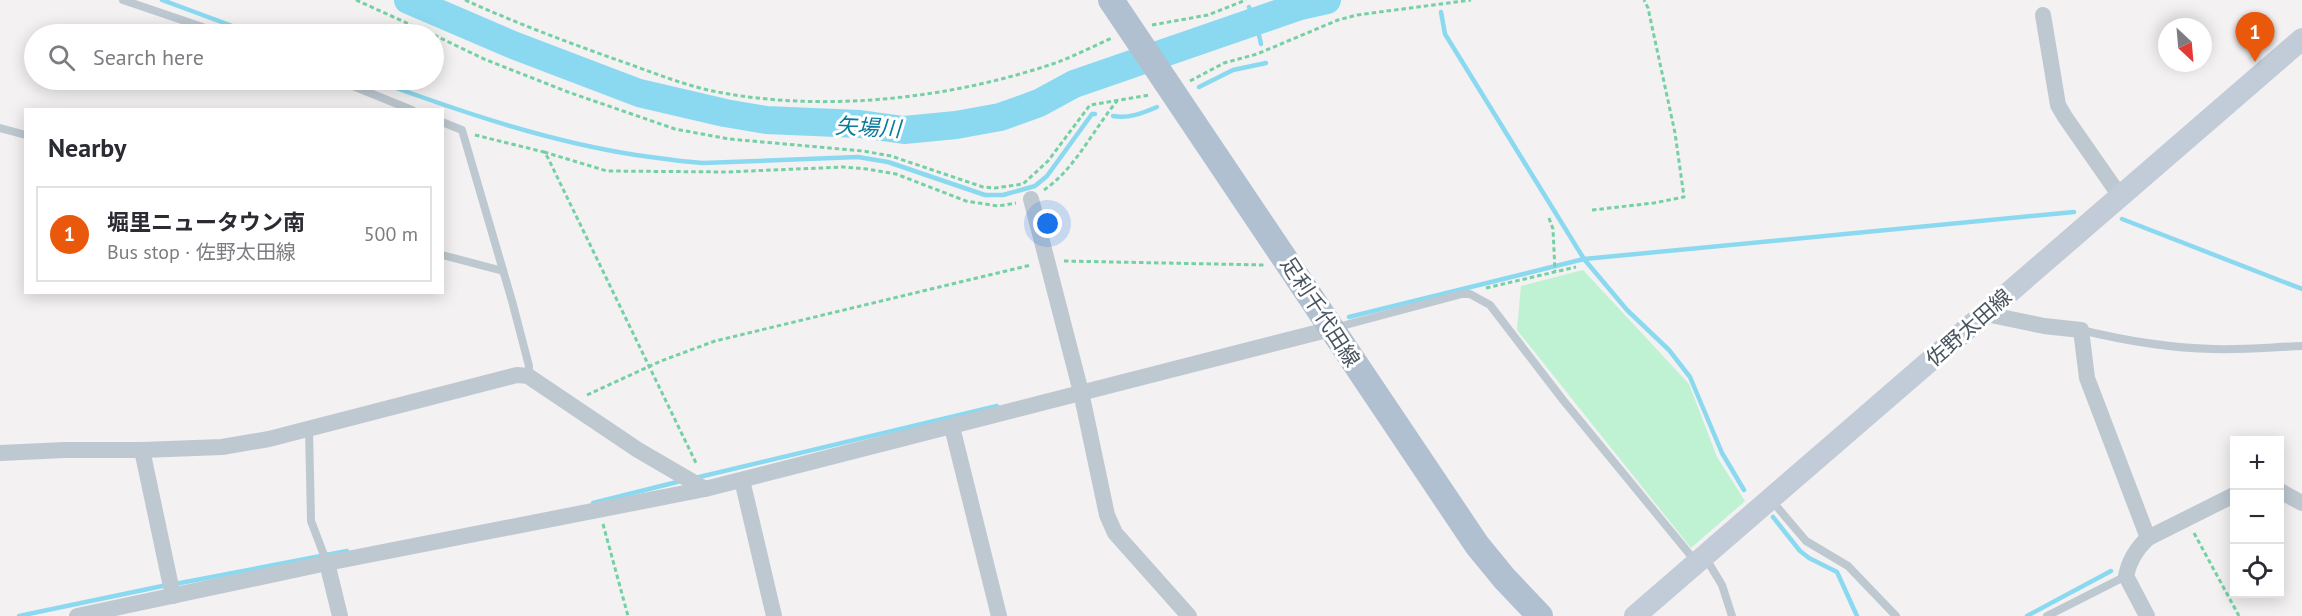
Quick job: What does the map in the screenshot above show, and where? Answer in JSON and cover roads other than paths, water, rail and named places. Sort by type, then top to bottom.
[{"type":"main road","name":"足利千代田線","points":[[1111,0],[1477,545],[1540,616]]},
{"type":"main road","name":"佐野太田線","points":[[1635,616],[2302,39]]},
{"type":"street","points":[[2043,15],[2058,105],[2120,196]]},
{"type":"street","points":[[1031,199],[1081,392],[1107,515],[1115,532],[1189,616]]},
{"type":"street","points":[[1986,314],[2044,326],[2081,330],[2087,378],[2148,538]]},
{"type":"street","points":[[77,616],[327,563],[705,489],[1331,329]]},
{"type":"street","points":[[0,453],[222,447],[269,439],[517,375],[528,376],[638,450],[705,489]]},
{"type":"street","points":[[952,427],[999,616]]},
{"type":"street","points":[[142,450],[173,596]]},
{"type":"street","points":[[742,480],[774,616]]},
{"type":"street","points":[[2284,493],[2302,503]]},
{"type":"street","points":[[2147,616],[2126,576],[2132,558],[2148,538],[2230,497]]},
{"type":"street","points":[[327,563],[340,616]]},
{"type":"lane","points":[[123,0],[194,24]]},
{"type":"lane","points":[[363,90],[407,108]]},
{"type":"lane","points":[[444,123],[462,130],[529,366],[528,376]]},
{"type":"lane","points":[[0,128],[24,134]]},
{"type":"lane","points":[[444,256],[502,271]]},
{"type":"lane","points":[[1331,329],[1462,294],[1470,294],[1490,305],[1563,400],[1722,585],[1732,616]]},
{"type":"lane","points":[[2081,330],[2101,335],[2192,347],[2250,349],[2302,346]]},
{"type":"lane","points":[[309,428],[310,521],[327,563]]},
{"type":"lane","points":[[1770,499],[1806,541],[1848,566],[1896,616]]},
{"type":"lane","points":[[2047,616],[2126,576]]},
{"type":"waterway","points":[[162,0],[227,24]]},
{"type":"waterway","name":"矢場川","points":[[408,0],[513,45],[639,93],[766,120],[860,124],[904,130],[956,125],[1000,117],[1039,103],[1074,84],[1300,6],[1327,0]]},
{"type":"waterway","name":"矢場川","points":[[1249,7],[1256,22],[1261,44]]},
{"type":"waterway","points":[[1441,12],[1445,34],[1584,259],[1627,310],[1669,350],[1690,377],[1722,453],[1744,490]]},
{"type":"waterway","points":[[1199,87],[1233,70],[1266,63]]},
{"type":"waterway","points":[[402,90],[503,124],[602,149],[704,163],[858,157],[888,162],[985,195],[1003,195],[1035,186],[1047,176],[1092,114],[1095,114]]},
{"type":"waterway","points":[[1113,116],[1130,116],[1157,107]]},
{"type":"waterway","points":[[1349,317],[1584,259],[2074,212]]},
{"type":"waterway","points":[[2122,219],[2302,289]]},
{"type":"waterway","points":[[695,478],[997,406]]},
{"type":"waterway","points":[[593,503],[681,481]]},
{"type":"waterway","points":[[1773,517],[1800,551],[1837,572],[1857,616]]},
{"type":"waterway","points":[[175,584],[347,551]]},
{"type":"waterway","points":[[2027,616],[2111,571]]},
{"type":"waterway","points":[[19,616],[167,585]]},
{"type":"place","name":"堀里ニュータウン南","points":[[2255,62]]}]
